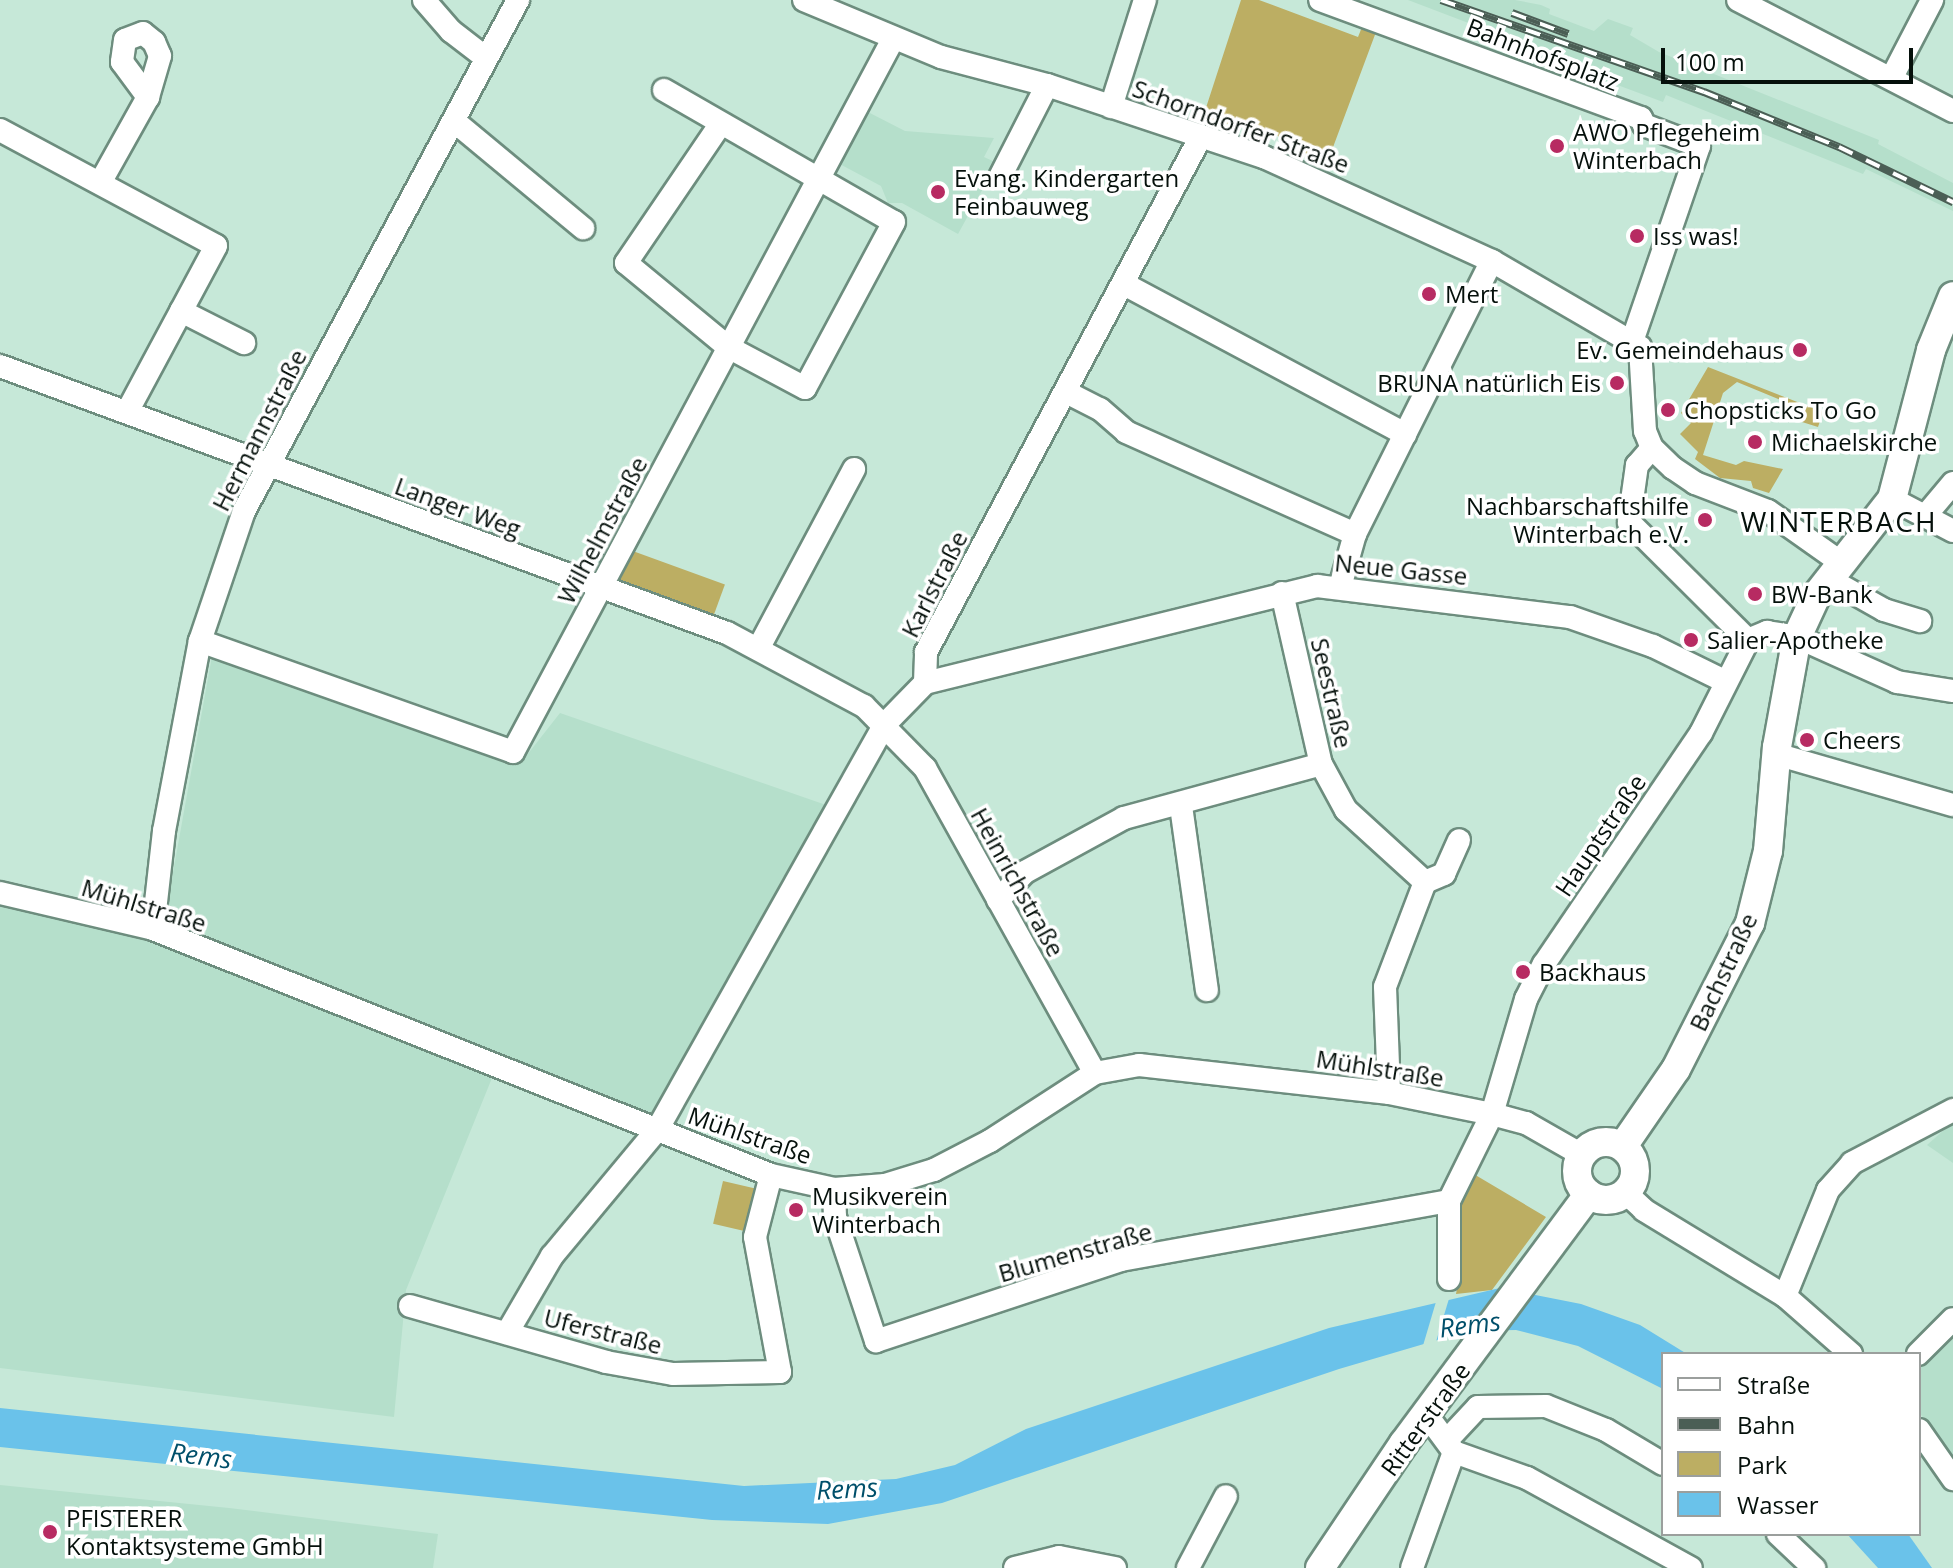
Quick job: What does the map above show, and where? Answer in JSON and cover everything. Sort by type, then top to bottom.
[{"type":"main road","points":[[1892,499],[1931,350],[1953,296]]},
{"type":"main road","name":"Bachstraße","points":[[1623,1146],[1676,1069],[1750,923],[1768,851],[1776,754],[1797,637],[1834,570],[1892,499]]},
{"type":"main road","points":[[1605,1141],[1623,1146],[1636,1168],[1626,1193],[1608,1200],[1589,1194],[1577,1171],[1582,1155],[1605,1141]]},
{"type":"main road","name":"Ritterstraße","points":[[1320,1568],[1426,1414],[1475,1352],[1589,1194]]},
{"type":"street","points":[[424,0],[451,31],[486,58]]},
{"type":"street","name":"Hermannstraße","points":[[153,929],[164,831],[200,641],[244,511],[518,0]]},
{"type":"street","points":[[1111,107],[1145,0]]},
{"type":"street","name":"Bahnhofsplatz","points":[[1320,0],[1641,118],[1644,125],[1699,146],[1636,343]]},
{"type":"street","points":[[1738,0],[1953,111]]},
{"type":"street","points":[[1892,77],[1932,0]]},
{"type":"street","name":"Schorndorfer Straße","points":[[817,3],[893,39],[1047,85],[1312,177],[1492,261],[1636,343]]},
{"type":"street","name":"Wilhelmstraße","points":[[200,641],[513,752],[893,39]]},
{"type":"street","points":[[1000,177],[1047,85]]},
{"type":"street","points":[[664,90],[719,126],[819,177],[894,222],[805,388],[728,347],[626,263],[719,126]]},
{"type":"street","points":[[100,183],[148,97]]},
{"type":"street","points":[[454,121],[583,228]]},
{"type":"street","points":[[0,130],[216,246],[127,412]]},
{"type":"street","name":"Karlstraße","points":[[925,683],[926,652],[1201,136]]},
{"type":"street","points":[[1340,587],[1355,534],[1492,261]]},
{"type":"street","points":[[1124,284],[1405,434]]},
{"type":"street","points":[[181,311],[244,343]]},
{"type":"street","points":[[1636,343],[1645,374],[1642,417],[1652,448],[1695,483],[1768,511],[1884,610],[1920,621]]},
{"type":"street","name":"Langer Weg","points":[[0,366],[601,587],[758,649],[823,681],[885,724]]},
{"type":"street","points":[[1066,392],[1100,409],[1126,432],[1355,534]]},
{"type":"street","points":[[1652,448],[1637,465],[1629,522],[1748,640],[1767,632],[1797,637],[1897,682],[1953,691]]},
{"type":"street","points":[[758,649],[854,469]]},
{"type":"street","points":[[1926,515],[1953,483]]},
{"type":"street","points":[[1892,499],[1953,531]]},
{"type":"street","name":"Neue Gasse","points":[[925,683],[1282,593],[1340,587],[1570,617],[1653,646],[1724,681]]},
{"type":"street","name":"Seestraße","points":[[1282,593],[1321,764],[1346,810],[1425,882]]},
{"type":"street","name":"Hauptstraße","points":[[1449,1201],[1492,1114],[1526,999],[1544,964],[1701,733],[1724,681],[1748,640]]},
{"type":"street","points":[[507,1333],[552,1256],[657,1130],[885,724],[925,683]]},
{"type":"street","name":"Heinrichstraße","points":[[885,724],[925,768],[1095,1073]]},
{"type":"street","points":[[1776,754],[1953,805]]},
{"type":"street","points":[[998,900],[1025,872],[1124,818],[1181,806],[1321,764]]},
{"type":"street","points":[[1181,806],[1207,990]]},
{"type":"street","points":[[1389,1093],[1385,987],[1425,882],[1444,874],[1459,840]]},
{"type":"street","name":"Mühlstraße","points":[[0,893],[153,929],[771,1175],[834,1189],[885,1185],[934,1170],[1095,1073],[1139,1065],[1389,1093],[1492,1114]]},
{"type":"street","points":[[1785,1296],[1828,1190],[1852,1163],[1953,1110]]},
{"type":"street","points":[[1492,1114],[1526,1123],[1582,1155]]},
{"type":"street","name":"Uferstraße","points":[[410,1306],[606,1362],[673,1374],[780,1372],[755,1237],[771,1175]]},
{"type":"street","name":"Blumenstraße","points":[[834,1189],[835,1217],[876,1341],[1121,1260],[1449,1201]]},
{"type":"street","points":[[1626,1193],[1644,1210],[1785,1296],[1849,1352]]},
{"type":"street","points":[[1449,1201],[1449,1279]]},
{"type":"street","points":[[1920,1352],[1953,1319]]},
{"type":"street","points":[[1412,1568],[1451,1445],[1478,1407],[1546,1406],[1606,1430],[1661,1463]]},
{"type":"street","points":[[1426,1414],[1451,1445],[1527,1478],[1691,1568]]},
{"type":"street","points":[[1921,1433],[1953,1479]]},
{"type":"street","points":[[1188,1568],[1226,1496]]},
{"type":"street","points":[[1780,1536],[1814,1568]]},
{"type":"street","points":[[1015,1568],[1059,1557],[1115,1568]]},
{"type":"shaded area","points":[[1408,0],[1515,0],[1541,5],[1550,9],[1549,14],[1594,31],[1608,19],[1633,28],[1630,35],[1659,52],[1879,140],[1878,144],[1953,183],[1953,211],[1866,169],[1863,174],[1666,95],[1663,102],[1580,71],[1582,64],[1537,48],[1534,53],[1527,51],[1521,43]]},
{"type":"shaded area","points":[[864,110],[905,131],[994,138],[984,157],[997,163],[958,234],[902,203],[888,203],[881,186],[836,162]]},
{"type":"shaded area","points":[[214,645],[527,755],[560,713],[829,806],[649,1136],[494,1073],[406,1290],[394,1417],[0,1368],[0,902],[161,939]]},
{"type":"shaded area","points":[[1953,1122],[1953,1163],[1927,1145]]},
{"type":"shaded area","points":[[1953,1311],[1953,1459],[1921,1415],[1921,1352]]},
{"type":"shaded area","points":[[0,1485],[229,1508],[438,1534],[433,1568],[0,1568]]},
{"type":"green space","points":[[1241,0],[1259,0],[1358,37],[1362,27],[1376,32],[1326,166],[1268,130],[1202,120]]},
{"type":"green space","points":[[1708,367],[1823,412],[1818,427],[1802,422],[1805,410],[1737,382],[1723,393],[1703,455],[1736,465],[1744,461],[1783,469],[1769,493],[1753,488],[1751,481],[1720,478],[1695,459],[1698,452],[1680,434],[1691,423],[1681,413]]},
{"type":"green space","points":[[630,550],[725,585],[714,615],[619,580]]},
{"type":"green space","points":[[1472,1173],[1546,1217],[1492,1290],[1456,1294],[1462,1261],[1456,1197]]},
{"type":"green space","points":[[723,1181],[754,1188],[744,1231],[713,1224]]},
{"type":"water","name":"Rems","points":[[1500,1288],[1581,1304],[1640,1325],[1684,1352],[1661,1352],[1661,1388],[1578,1346],[1516,1330],[1468,1331],[1339,1369],[942,1503],[828,1524],[712,1520],[0,1447],[0,1408],[744,1486],[896,1479],[955,1465],[1026,1429],[1329,1328]]},
{"type":"water","points":[[1849,1536],[1909,1536],[1932,1568],[1878,1568]]},
{"type":"pier","points":[[1451,1292],[1435,1345],[1422,1349],[1438,1295]]},
{"type":"railway","points":[[1441,0],[1704,92],[1839,147],[1953,202]]},
{"type":"railway","points":[[1512,13],[1568,34]]},
{"type":"place","name":"AWO Pflegeheim Winterbach","points":[[1557,146]]},
{"type":"place","name":"Evang. Kindergarten Feinbauweg","points":[[938,192]]},
{"type":"place","name":"Iss was!","points":[[1637,236]]},
{"type":"place","name":"Mert","points":[[1429,294]]},
{"type":"place","name":"Ev. Gemeindehaus","points":[[1800,350]]},
{"type":"place","name":"BRUNA natürlich Eis","points":[[1617,383]]},
{"type":"place","name":"Chopsticks To Go","points":[[1668,410]]},
{"type":"place","name":"Michaelskirche","points":[[1755,442]]},
{"type":"place","name":"Nachbarschaftshilfe Winterbach e.V.","points":[[1705,520]]},
{"type":"place","name":"BW-Bank","points":[[1755,594]]},
{"type":"place","name":"Salier-Apotheke","points":[[1691,640]]},
{"type":"place","name":"Cheers","points":[[1807,740]]},
{"type":"place","name":"Backhaus","points":[[1523,972]]},
{"type":"place","name":"Musikverein Winterbach","points":[[796,1210]]},
{"type":"place","name":"PFISTERER Kontaktsysteme GmbH","points":[[50,1532]]},
{"type":"district","name":"WINTERBACH","points":[[1839,521]]}]
